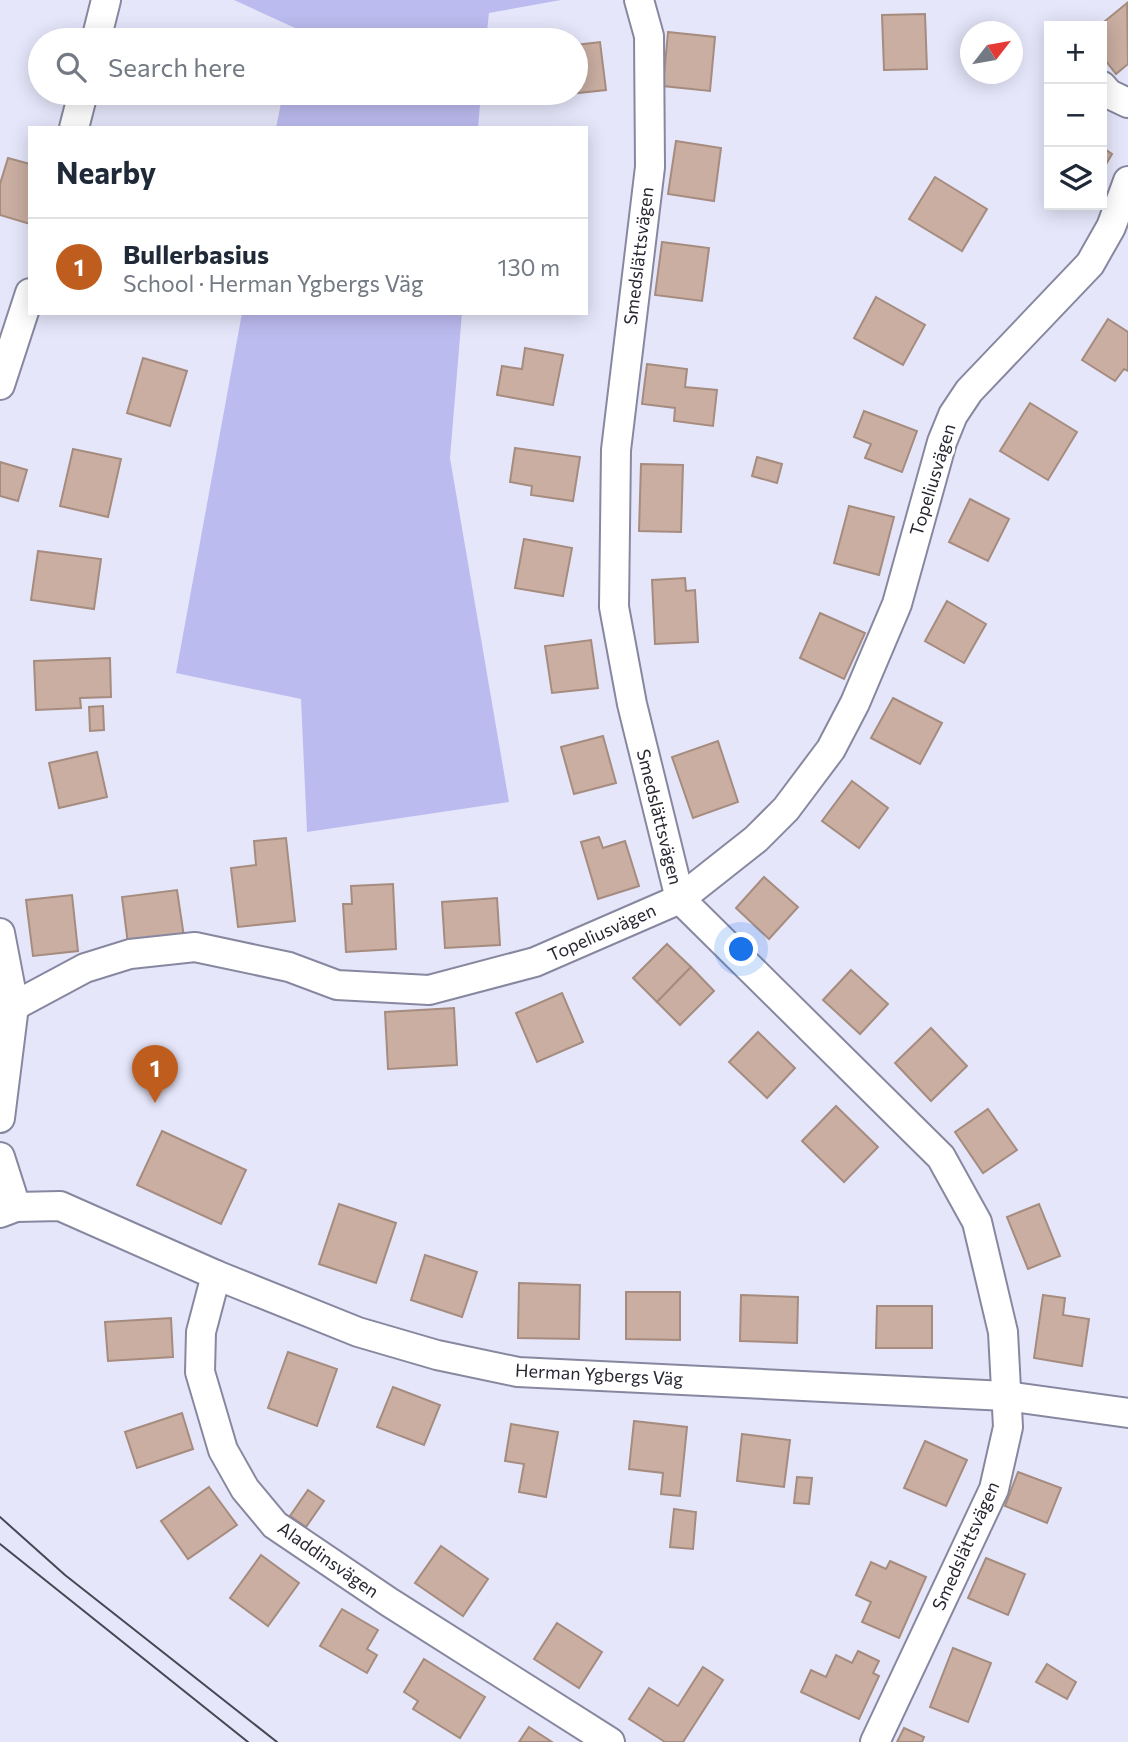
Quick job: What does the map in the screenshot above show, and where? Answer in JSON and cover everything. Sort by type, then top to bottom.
[{"type":"street","points":[[99,28],[106,0]]},
{"type":"street","name":"Smedslättsvägen","points":[[639,0],[649,36],[650,167],[616,450],[614,607],[632,704],[680,900],[941,1157],[977,1222],[1003,1332],[1008,1427],[994,1489],[875,1742]]},
{"type":"street","points":[[1107,92],[1128,103]]},
{"type":"street","points":[[75,126],[80,105]]},
{"type":"street","name":"Topeliusvägen","points":[[14,1006],[96,964],[130,954],[195,947],[289,967],[337,985],[429,990],[536,962],[680,900],[756,839],[786,809],[831,749],[855,703],[897,604],[942,442],[953,415],[969,391],[1090,264],[1111,228],[1128,181]]},
{"type":"street","points":[[0,385],[28,298]]},
{"type":"street","points":[[0,933],[14,1006],[0,1118]]},
{"type":"street","points":[[0,1157],[8,1210]]},
{"type":"street","name":"Herman Ygbergs Väg","points":[[8,1210],[60,1206],[216,1275],[358,1332],[437,1356],[518,1372],[1006,1396],[1128,1413]]},
{"type":"street","name":"Aladdinsvägen","points":[[216,1275],[201,1332],[200,1372],[223,1450],[246,1489],[275,1525],[389,1602],[610,1742]]},
{"type":"shaded area","points":[[234,0],[561,0],[489,13],[487,28],[295,28]]},
{"type":"shaded area","points":[[281,105],[480,105],[478,126],[276,126]]},
{"type":"shaded area","points":[[242,315],[462,315],[450,458],[509,802],[307,832],[301,699],[176,673]]},
{"type":"building","points":[[1127,3],[1128,64],[1116,74],[1107,62],[1105,21]]},
{"type":"building","points":[[925,14],[927,69],[884,70],[882,15]]},
{"type":"building","points":[[668,32],[715,37],[710,91],[663,86]]},
{"type":"building","points":[[600,42],[606,90],[588,92],[588,44]]},
{"type":"building","points":[[676,141],[721,148],[714,201],[668,194]]},
{"type":"building","points":[[8,158],[28,163],[28,223],[0,215],[0,184]]},
{"type":"building","points":[[935,177],[987,209],[962,251],[909,219]]},
{"type":"building","points":[[662,242],[709,248],[702,301],[655,295]]},
{"type":"building","points":[[876,297],[925,325],[903,365],[854,338]]},
{"type":"building","points":[[1108,319],[1128,332],[1128,371],[1124,369],[1115,381],[1082,360]]},
{"type":"building","points":[[525,348],[563,355],[553,405],[497,395],[502,366],[522,369]]},
{"type":"building","points":[[143,358],[187,371],[170,426],[127,413]]},
{"type":"building","points":[[647,364],[687,369],[685,387],[717,390],[713,426],[674,421],[675,408],[642,404]]},
{"type":"building","points":[[1030,403],[1077,432],[1048,480],[1000,451]]},
{"type":"building","points":[[864,411],[917,431],[902,472],[865,458],[871,444],[854,437]]},
{"type":"building","points":[[515,448],[580,457],[573,501],[531,495],[532,486],[510,482]]},
{"type":"building","points":[[73,449],[121,459],[108,517],[60,506]]},
{"type":"building","points":[[757,457],[782,464],[777,483],[752,476]]},
{"type":"building","points":[[0,462],[27,470],[18,501],[0,496]]},
{"type":"building","points":[[641,464],[683,465],[681,532],[639,531]]},
{"type":"building","points":[[970,499],[1009,519],[988,561],[949,542]]},
{"type":"building","points":[[849,506],[894,517],[879,575],[834,563]]},
{"type":"building","points":[[524,539],[572,548],[563,596],[515,588]]},
{"type":"building","points":[[38,551],[101,559],[94,609],[31,600]]},
{"type":"building","points":[[685,578],[686,591],[695,590],[698,642],[655,644],[652,580]]},
{"type":"building","points":[[947,601],[986,624],[964,663],[925,641]]},
{"type":"building","points":[[820,613],[865,633],[844,679],[800,658]]},
{"type":"building","points":[[591,640],[598,688],[552,693],[545,646]]},
{"type":"building","points":[[110,658],[111,697],[80,698],[81,708],[36,710],[34,661]]},
{"type":"building","points":[[893,698],[942,723],[920,764],[871,738]]},
{"type":"building","points":[[103,706],[104,730],[90,731],[89,707]]},
{"type":"building","points":[[603,736],[616,783],[574,794],[561,747]]},
{"type":"building","points":[[718,741],[738,802],[693,818],[672,757]]},
{"type":"building","points":[[97,752],[107,797],[59,808],[49,763]]},
{"type":"building","points":[[852,781],[888,808],[859,848],[822,821]]},
{"type":"building","points":[[599,837],[603,848],[625,841],[639,886],[598,899],[581,842]]},
{"type":"building","points":[[286,838],[295,921],[238,927],[231,868],[256,865],[254,841]]},
{"type":"building","points":[[764,877],[798,907],[769,939],[736,908]]},
{"type":"building","points":[[393,884],[396,949],[346,952],[343,904],[352,904],[351,886]]},
{"type":"building","points":[[177,890],[184,937],[128,944],[122,897]]},
{"type":"building","points":[[72,895],[78,951],[33,956],[26,900]]},
{"type":"building","points":[[497,898],[500,945],[445,948],[442,902]]},
{"type":"building","points":[[667,944],[691,967],[657,1002],[633,978]]},
{"type":"building","points":[[691,967],[714,991],[680,1025],[657,1002]]},
{"type":"building","points":[[851,970],[888,1004],[860,1034],[823,1000]]},
{"type":"building","points":[[562,993],[583,1042],[537,1062],[516,1013]]},
{"type":"building","points":[[454,1008],[457,1065],[388,1069],[385,1012]]},
{"type":"building","points":[[931,1028],[967,1066],[931,1101],[895,1063]]},
{"type":"building","points":[[758,1032],[795,1068],[767,1098],[729,1062]]},
{"type":"building","points":[[836,1106],[878,1147],[844,1182],[802,1141]]},
{"type":"building","points":[[988,1109],[1017,1150],[983,1173],[955,1132]]},
{"type":"building","points":[[162,1131],[246,1170],[221,1224],[137,1185]]},
{"type":"building","points":[[339,1204],[396,1223],[376,1283],[319,1264]]},
{"type":"building","points":[[1039,1204],[1060,1256],[1028,1269],[1007,1217]]},
{"type":"building","points":[[425,1255],[477,1272],[462,1317],[411,1300]]},
{"type":"building","points":[[519,1283],[580,1285],[579,1339],[518,1338]]},
{"type":"building","points":[[626,1292],[680,1292],[680,1340],[626,1339]]},
{"type":"building","points":[[741,1295],[798,1297],[797,1343],[740,1341]]},
{"type":"building","points":[[1043,1295],[1065,1298],[1063,1315],[1089,1319],[1082,1366],[1034,1358]]},
{"type":"building","points":[[877,1306],[932,1306],[932,1348],[876,1348]]},
{"type":"building","points":[[171,1318],[173,1357],[108,1361],[105,1322]]},
{"type":"building","points":[[288,1352],[337,1369],[317,1426],[268,1408]]},
{"type":"building","points":[[393,1387],[440,1405],[424,1445],[377,1427]]},
{"type":"building","points":[[182,1413],[193,1449],[137,1468],[125,1432]]},
{"type":"building","points":[[634,1421],[687,1427],[680,1496],[661,1494],[663,1473],[629,1469]]},
{"type":"building","points":[[511,1424],[558,1432],[546,1497],[519,1492],[524,1464],[505,1461]]},
{"type":"building","points":[[742,1434],[790,1440],[784,1487],[737,1481]]},
{"type":"building","points":[[925,1441],[967,1460],[946,1506],[904,1488]]},
{"type":"building","points":[[1018,1472],[1061,1488],[1047,1523],[1005,1506]]},
{"type":"building","points":[[797,1477],[812,1478],[809,1504],[794,1503]]},
{"type":"building","points":[[209,1487],[237,1525],[188,1559],[161,1521]]},
{"type":"building","points":[[308,1490],[324,1501],[306,1527],[290,1516]]},
{"type":"building","points":[[674,1509],[696,1512],[693,1549],[670,1547]]},
{"type":"building","points":[[441,1546],[488,1579],[463,1616],[415,1583]]},
{"type":"building","points":[[261,1555],[299,1583],[268,1626],[230,1598]]},
{"type":"building","points":[[986,1558],[1025,1574],[1008,1615],[968,1598]]},
{"type":"building","points":[[890,1561],[926,1577],[899,1638],[862,1622],[871,1602],[856,1595],[871,1562],[886,1569]]},
{"type":"building","points":[[342,1609],[378,1630],[367,1649],[377,1655],[367,1673],[320,1646]]},
{"type":"building","points":[[557,1623],[602,1652],[579,1688],[534,1659]]},
{"type":"building","points":[[953,1648],[991,1663],[968,1722],[930,1707]]},
{"type":"building","points":[[858,1651],[879,1661],[873,1673],[879,1676],[859,1719],[801,1692],[811,1670],[826,1677],[836,1655],[852,1663]]},
{"type":"building","points":[[424,1659],[485,1697],[460,1738],[413,1709],[418,1701],[404,1692]]},
{"type":"building","points":[[1047,1664],[1076,1682],[1067,1699],[1036,1682]]},
{"type":"building","points":[[703,1667],[723,1680],[683,1742],[665,1742],[629,1719],[649,1688],[678,1706]]},
{"type":"building","points":[[529,1727],[552,1742],[519,1742]]},
{"type":"building","points":[[904,1728],[924,1737],[922,1742],[897,1742]]},
{"type":"tram line","points":[[0,1517],[65,1575],[277,1742]]},
{"type":"tram line","points":[[0,1544],[248,1742]]},
{"type":"place","name":"Bullerbasius","points":[[155,1103]]}]
